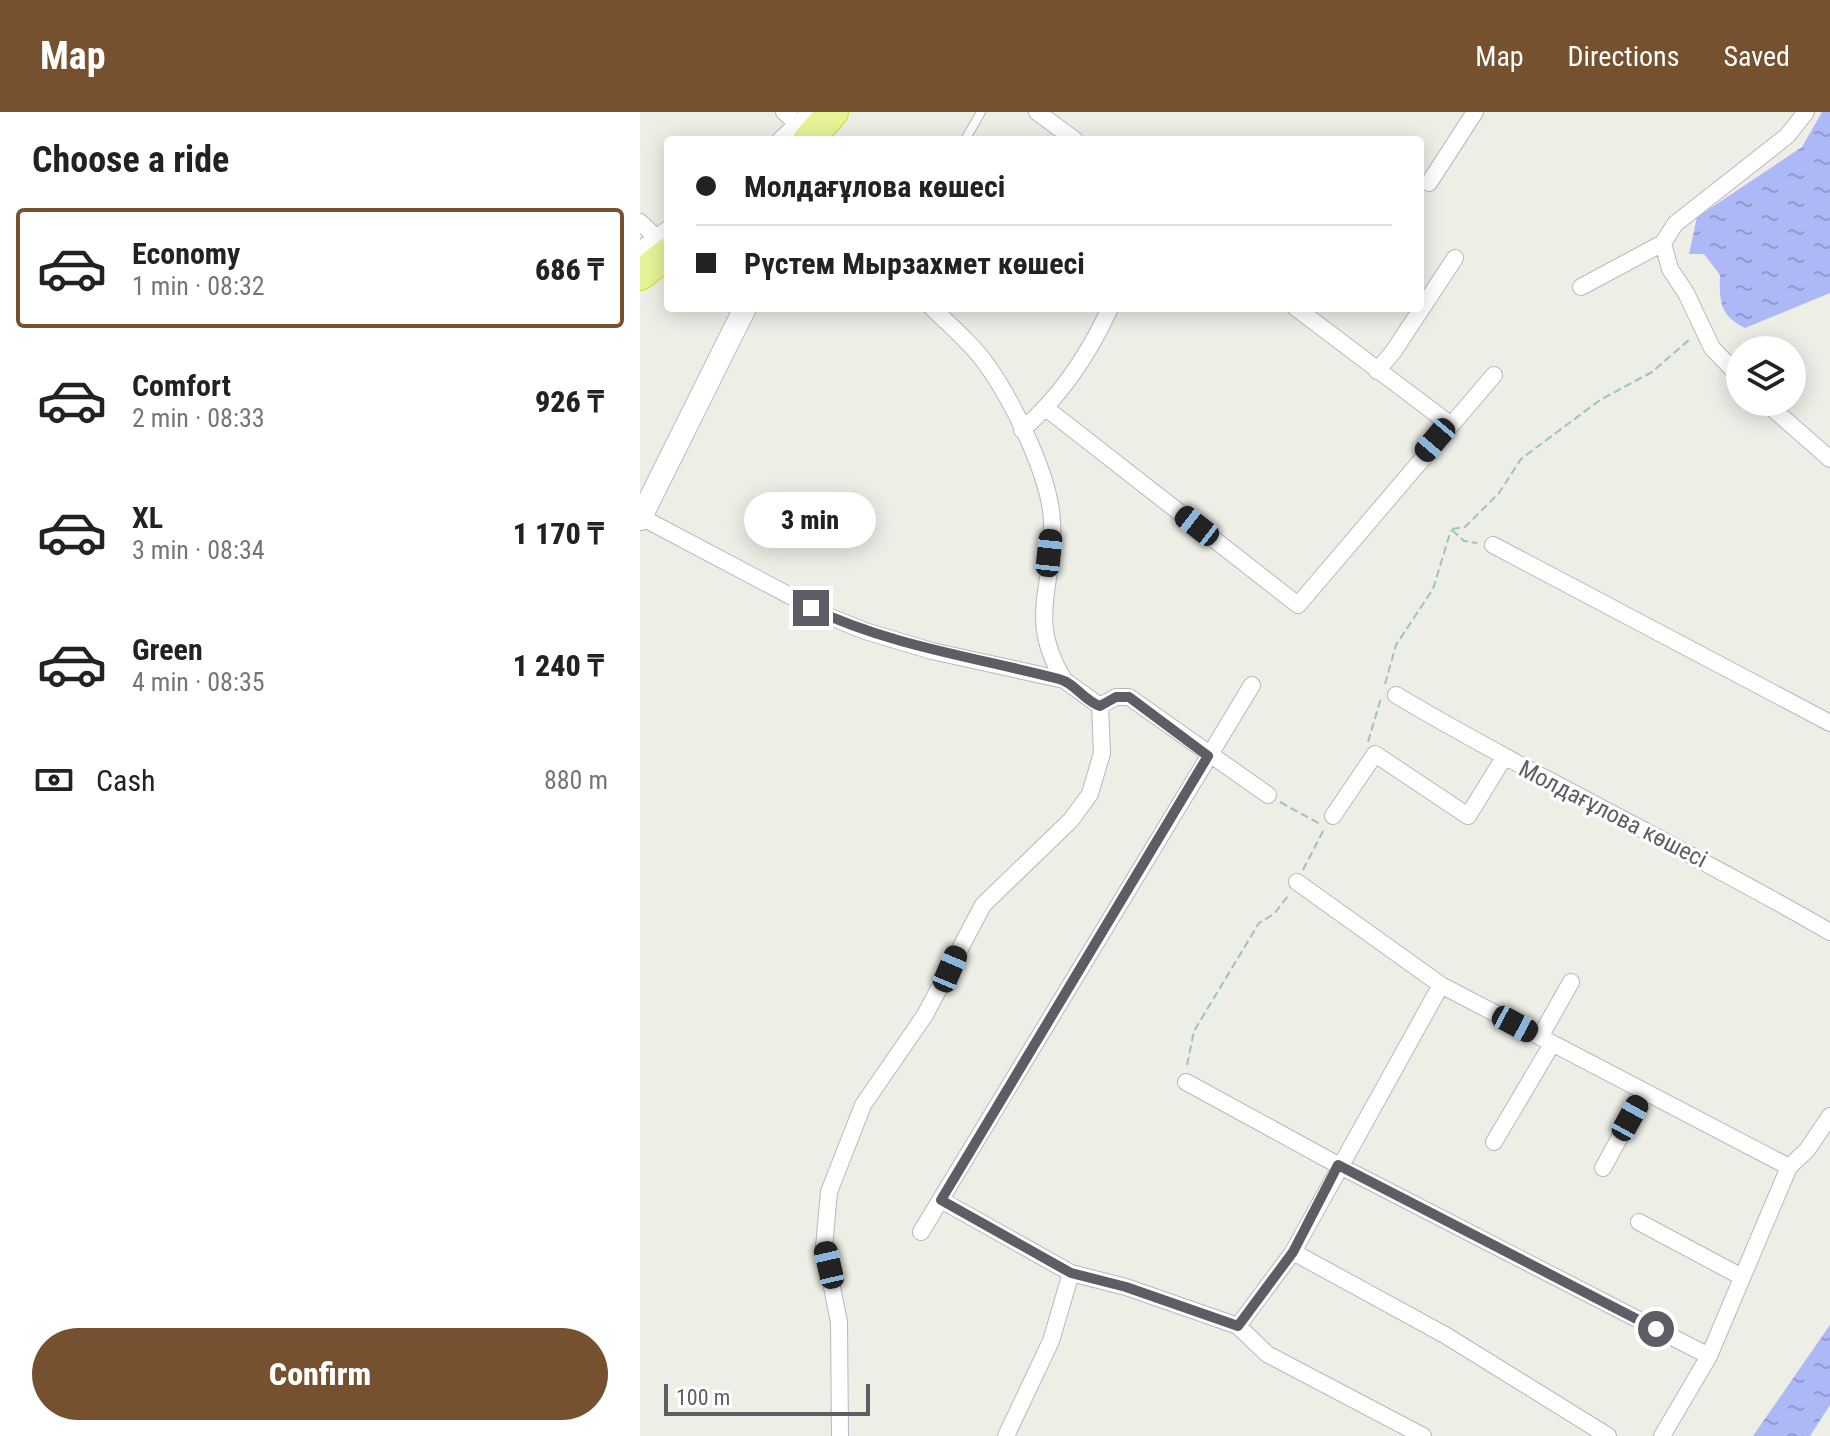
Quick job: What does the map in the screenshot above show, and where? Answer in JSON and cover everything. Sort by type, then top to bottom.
[{"type":"highway","points":[[803,133],[833,112]]},
{"type":"highway","points":[[640,275],[664,240]]},
{"type":"main road","points":[[640,518],[743,312]]},
{"type":"street","points":[[784,112],[803,133],[810,112]]},
{"type":"street","points":[[1037,112],[1070,136]]},
{"type":"street","points":[[1429,183],[1475,112]]},
{"type":"street","points":[[1581,287],[1663,243],[1675,224],[1787,136],[1806,112]]},
{"type":"street","points":[[640,222],[664,240]]},
{"type":"street","points":[[640,250],[664,240]]},
{"type":"street","points":[[1663,243],[1670,269],[1686,293],[1703,333],[1726,362]]},
{"type":"street","points":[[1424,305],[1455,258]]},
{"type":"street","points":[[936,312],[987,365],[1022,430],[1048,494],[1053,523],[1043,613],[1045,644],[1064,680]]},
{"type":"street","points":[[1022,430],[1047,409],[1095,342],[1108,312]]},
{"type":"street","points":[[1301,312],[1451,425]]},
{"type":"street","points":[[1377,371],[1419,312]]},
{"type":"street","points":[[1047,409],[1298,605],[1494,375]]},
{"type":"street","points":[[1781,416],[1829,458]]},
{"type":"street","points":[[640,518],[795,601],[865,631],[1064,680],[1100,706]]},
{"type":"street","points":[[1493,545],[1830,723]]},
{"type":"street","points":[[921,1232],[1252,685]]},
{"type":"street","name":"Молдағұлова көшесі","points":[[1396,695],[1503,759],[1723,870],[1830,932]]},
{"type":"street","points":[[1100,706],[1116,697],[1129,697],[1208,756],[1268,795]]},
{"type":"street","points":[[840,1436],[839,1322],[824,1247],[829,1192],[863,1105],[925,1015],[983,905],[1071,820],[1090,794],[1102,753],[1100,706]]},
{"type":"street","points":[[1329,821],[1375,754],[1468,816],[1503,759]]},
{"type":"street","points":[[1297,882],[1441,985],[1789,1167]]},
{"type":"street","points":[[1494,1142],[1546,1041],[1571,982]]},
{"type":"street","points":[[1238,1326],[1293,1252],[1338,1165],[1441,985]]},
{"type":"street","points":[[1186,1082],[1338,1165],[1709,1356]]},
{"type":"street","points":[[1603,1168],[1644,1093]]},
{"type":"street","points":[[1662,1436],[1709,1356],[1789,1167],[1807,1150],[1830,1116]]},
{"type":"street","points":[[941,1200],[1071,1273],[1126,1287],[1238,1326],[1267,1354],[1423,1436]]},
{"type":"street","points":[[1639,1222],[1742,1277]]},
{"type":"street","points":[[1293,1252],[1445,1335],[1608,1436]]},
{"type":"street","points":[[1006,1436],[1051,1341],[1071,1273]]},
{"type":"lane","points":[[967,136],[981,112]]},
{"type":"path","points":[[1452,529],[1465,527],[1499,493],[1521,459],[1600,400],[1652,372],[1682,342],[1703,333]]},
{"type":"path","points":[[1452,529],[1464,541],[1493,545]]},
{"type":"path","points":[[1375,754],[1368,742],[1396,645],[1433,589],[1452,529]]},
{"type":"path","points":[[1186,1082],[1187,1056],[1194,1031],[1259,923],[1277,911],[1297,882],[1329,821],[1268,795]]},
{"type":"water","points":[[1822,112],[1830,112],[1830,293],[1745,328],[1730,318],[1723,307],[1720,275],[1704,254],[1689,254],[1697,217],[1802,147]]},
{"type":"water","points":[[1830,1325],[1830,1405],[1810,1436],[1753,1436]]},
{"type":"route","points":[[811,608],[865,631],[932,651],[1064,680],[1100,706],[1116,697],[1129,697],[1208,756],[1074,984],[941,1200],[1071,1273],[1126,1287],[1238,1326],[1293,1252],[1338,1165],[1656,1329]]}]
